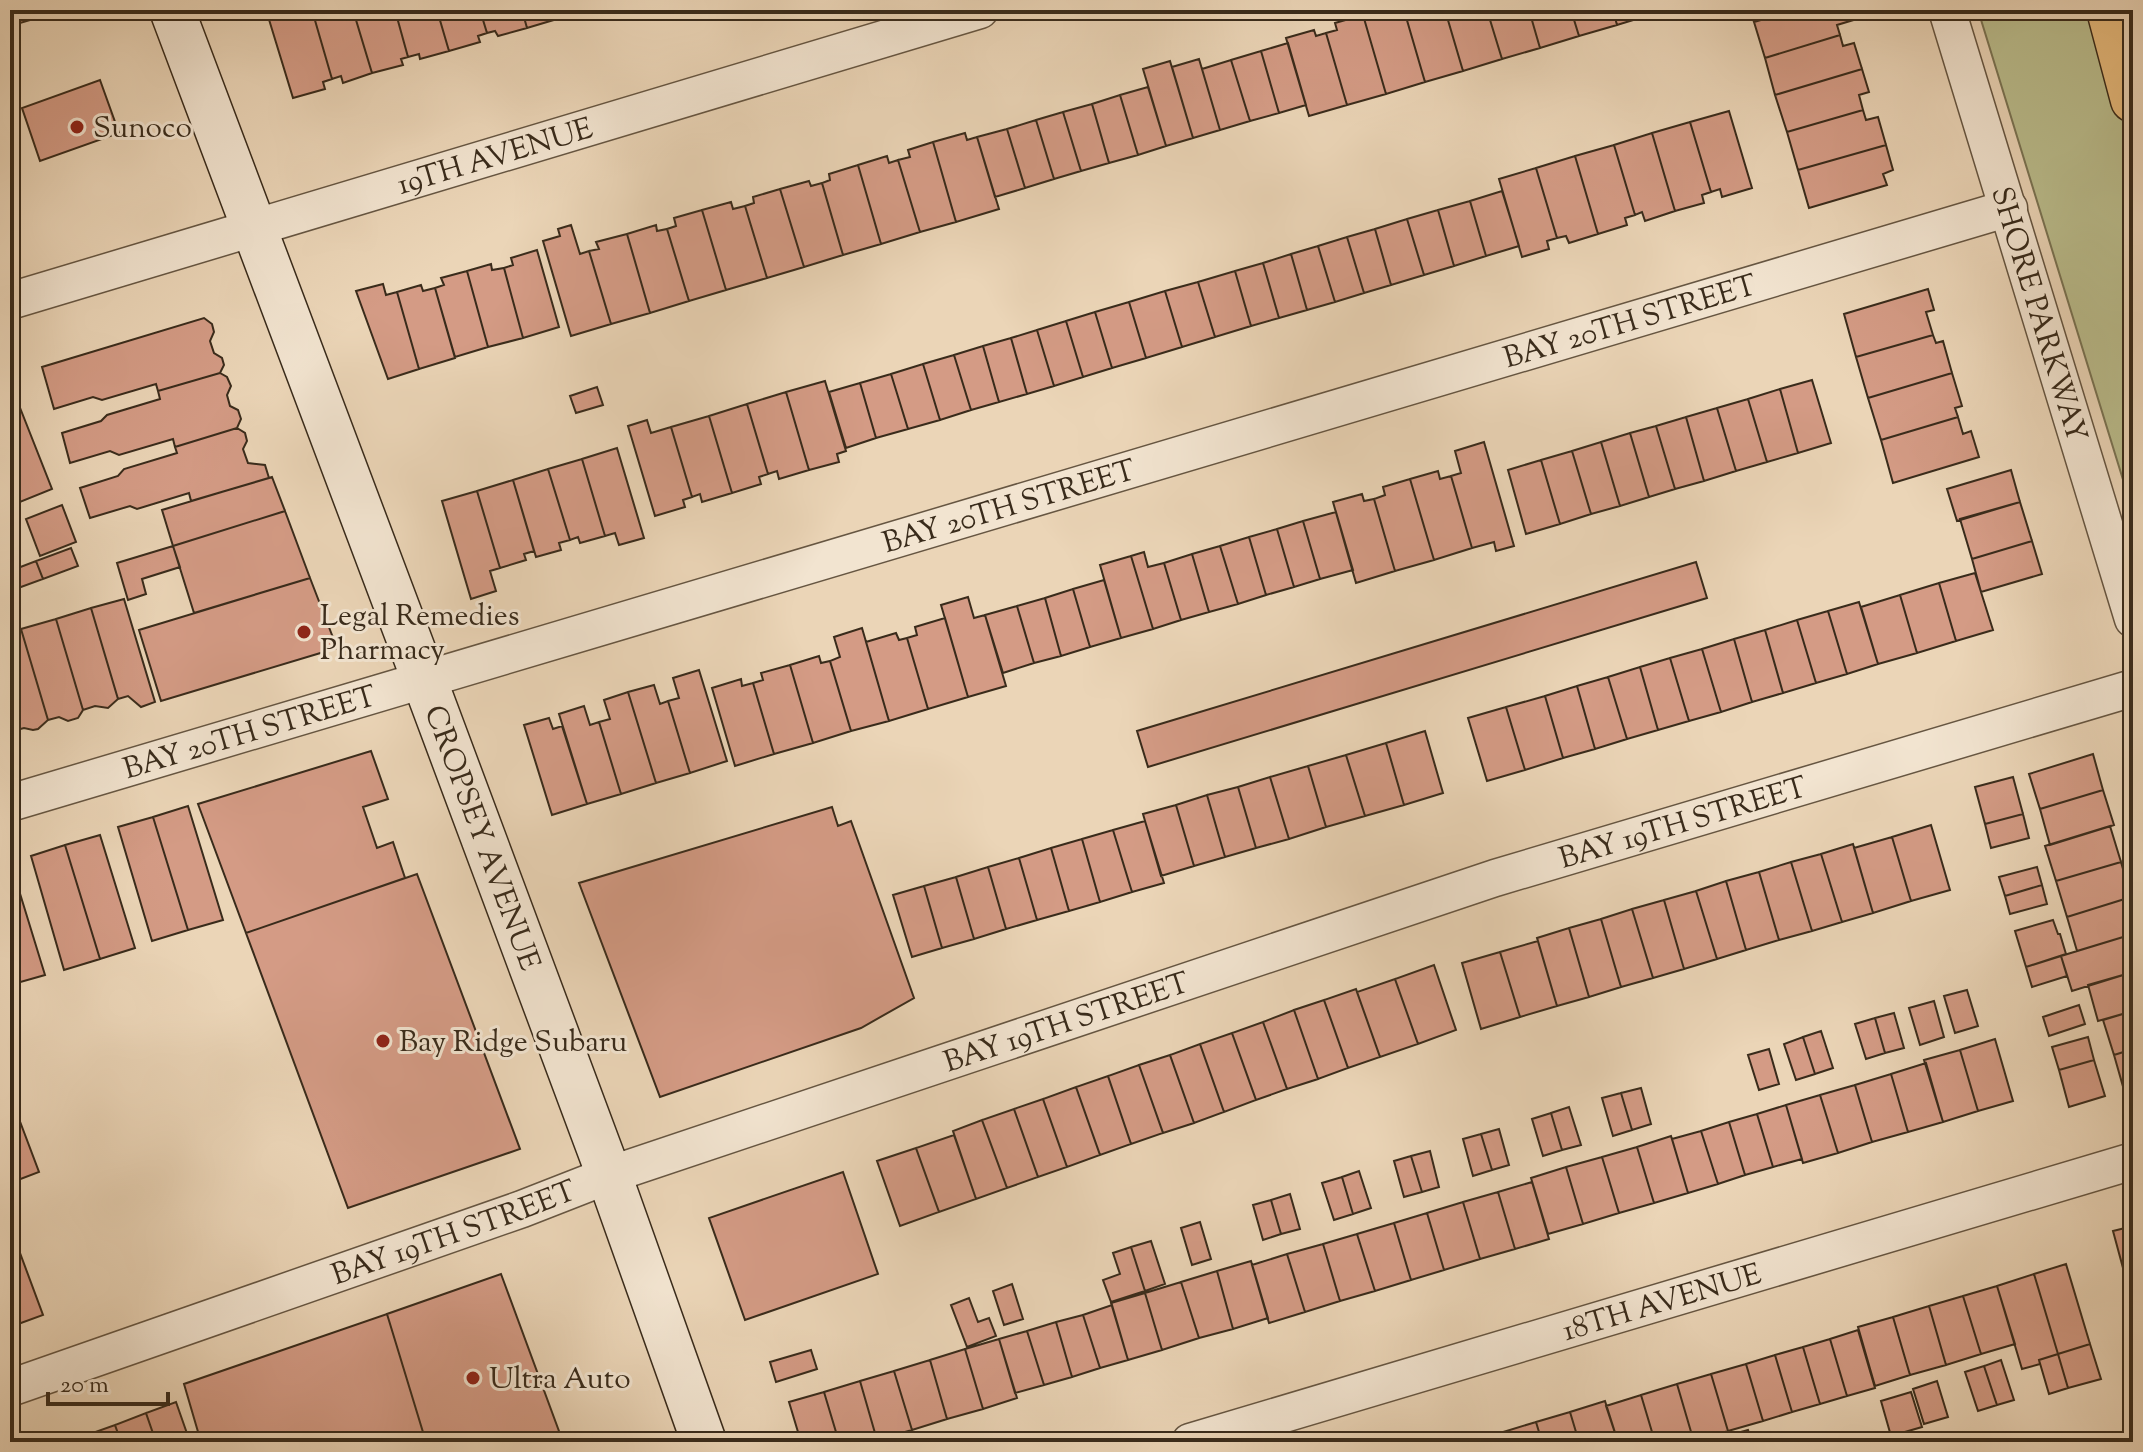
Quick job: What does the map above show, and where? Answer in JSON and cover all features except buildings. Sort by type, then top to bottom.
[{"type":"highway","points":[[2109,10],[2133,100]]},
{"type":"main road","name":"CROPSEY AVENUE","points":[[172,10],[609,1175],[704,1442]]},
{"type":"street","name":"19TH AVENUE","points":[[10,301],[980,10]]},
{"type":"street","name":"SHORE PARKWAY","points":[[1947,10],[2133,619]]},
{"type":"street","name":"BAY 20TH STREET","points":[[10,803],[2009,208]]},
{"type":"street","name":"BAY 19TH STREET","points":[[10,1388],[522,1209],[609,1175],[1495,878],[2133,688]]},
{"type":"street","name":"18TH AVENUE","points":[[1190,1442],[2133,1161]]},
{"type":"green space","points":[[1978,10],[2133,10],[2133,512]]},
{"type":"place","name":"Sunoco","points":[[77,127]]},
{"type":"place","name":"Legal Remedies Pharmacy","points":[[304,632]]},
{"type":"place","name":"Bay Ridge Subaru","points":[[383,1041]]},
{"type":"place","name":"Ultra Auto","points":[[473,1378]]}]
